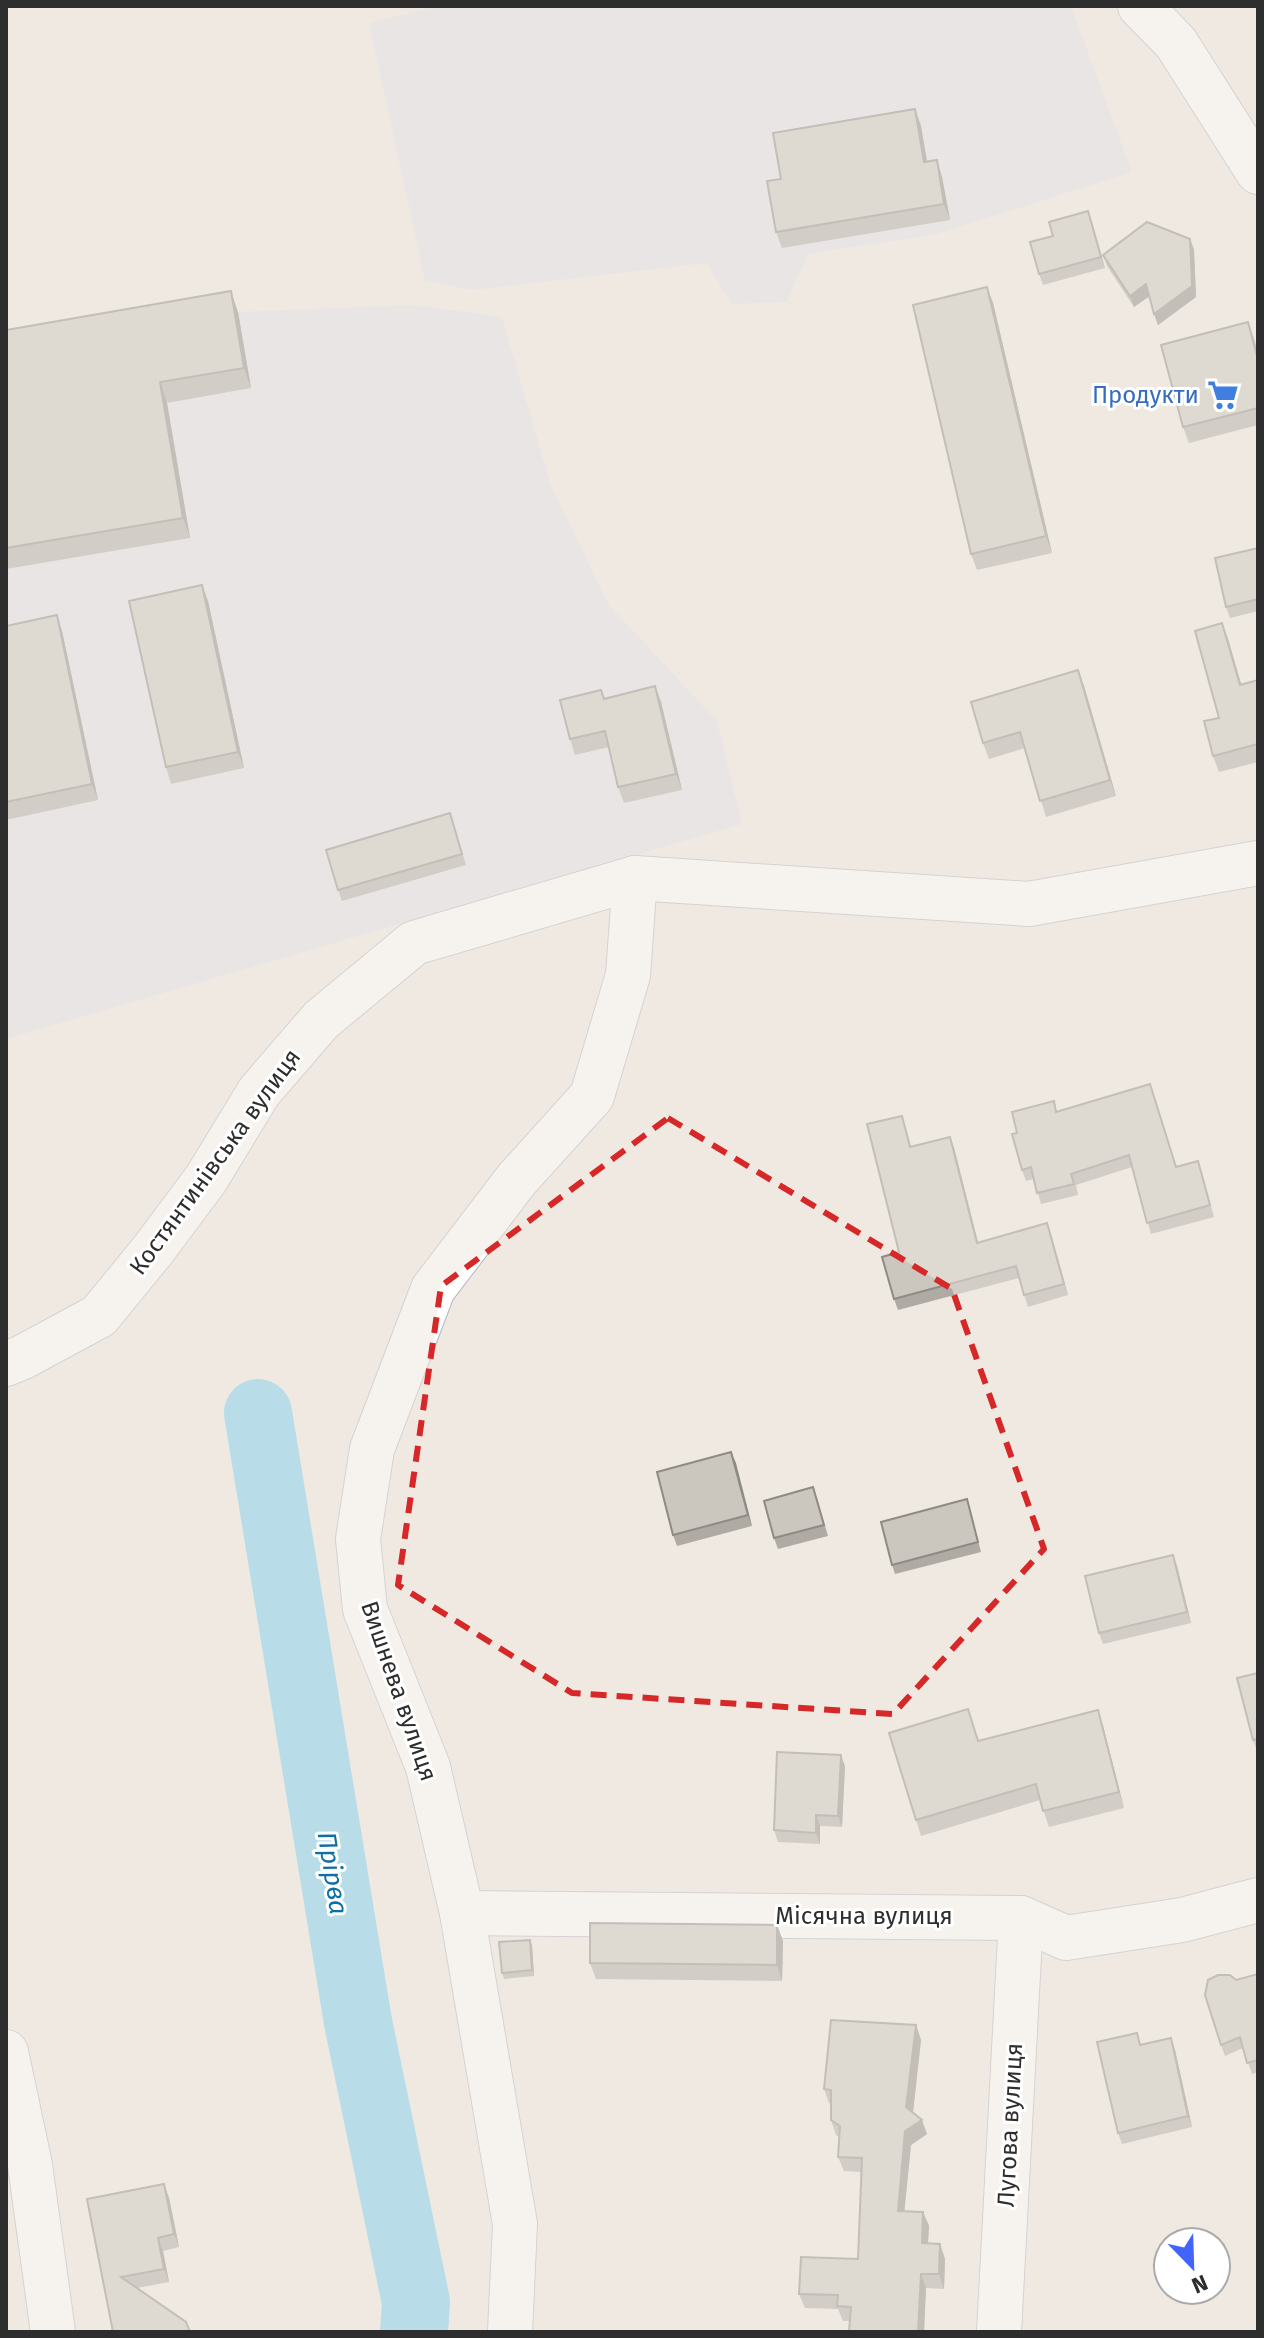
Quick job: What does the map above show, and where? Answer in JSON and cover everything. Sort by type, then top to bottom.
[{"type":"street","points":[[1140,6],[1176,43],[1258,172]]},
{"type":"street","points":[[635,878],[1029,904],[1258,863]]},
{"type":"street","name":"Костянтинівська вулиця","points":[[6,1364],[99,1316],[206,1179],[259,1092],[321,1020],[414,943],[635,878]]},
{"type":"street","name":"Вишнева вулиця","points":[[510,2332],[515,2224],[462,1913],[428,1767],[365,1609],[358,1539],[372,1449],[433,1289],[517,1179],[592,1096],[628,975],[635,878]]},
{"type":"street","name":"Місячна вулиця","points":[[462,1913],[1021,1918],[1066,1938],[1182,1920],[1258,1900]]},
{"type":"street","name":"Лугова вулиця","points":[[999,2332],[1021,1918]]},
{"type":"street","points":[[6,2052],[30,2165],[53,2332]]},
{"type":"highlighted area","points":[[668,1118],[952,1289],[1044,1549],[893,1714],[572,1693],[398,1585],[441,1286]]},
{"type":"shaded area","points":[[439,6],[1071,6],[1132,172],[937,234],[808,254],[787,302],[732,304],[706,263],[473,290],[425,281],[369,23]]},
{"type":"shaded area","points":[[414,305],[502,317],[551,486],[609,605],[717,721],[742,824],[6,1039],[6,352],[238,312]]},
{"type":"building","points":[[915,109],[924,162],[937,160],[944,204],[776,232],[767,181],[781,179],[773,133]]},
{"type":"building","points":[[1088,211],[1101,257],[1039,274],[1030,242],[1053,236],[1049,222]]},
{"type":"building","points":[[1147,222],[1190,239],[1192,286],[1154,314],[1146,284],[1130,296],[1103,255]]},
{"type":"building","points":[[987,287],[1046,536],[971,554],[913,305]]},
{"type":"building","points":[[231,291],[244,368],[160,382],[183,518],[6,548],[6,330]]},
{"type":"building","points":[[1248,322],[1258,360],[1258,408],[1183,427],[1161,345]]},
{"type":"building","points":[[1258,548],[1258,599],[1226,607],[1215,558]]},
{"type":"building","points":[[202,585],[238,752],[166,767],[129,601]]},
{"type":"building","points":[[57,615],[92,784],[6,802],[6,626]]},
{"type":"building","points":[[1222,623],[1240,685],[1258,680],[1258,744],[1213,756],[1204,721],[1219,718],[1195,631]]},
{"type":"building","points":[[1078,670],[1110,780],[1040,801],[1020,732],[983,743],[971,702]]},
{"type":"building","points":[[655,686],[676,774],[618,787],[605,731],[570,739],[560,700],[601,690],[604,699]]},
{"type":"building","points":[[450,813],[462,854],[338,890],[326,850]]},
{"type":"building","points":[[1150,1084],[1176,1167],[1198,1161],[1210,1205],[1147,1223],[1129,1155],[1071,1174],[1074,1184],[1037,1193],[1031,1167],[1022,1170],[1012,1134],[1017,1133],[1012,1112],[1054,1101],[1056,1112]]},
{"type":"building","points":[[902,1116],[910,1147],[950,1137],[977,1243],[1047,1223],[1064,1284],[1024,1295],[1016,1266],[894,1299],[882,1257],[899,1252],[867,1124]]},
{"type":"building","points":[[731,1452],[748,1515],[673,1535],[657,1472]]},
{"type":"building","points":[[813,1487],[824,1525],[774,1538],[764,1501]]},
{"type":"building","points":[[967,1499],[978,1542],[892,1565],[881,1522]]},
{"type":"building","points":[[1173,1555],[1187,1612],[1099,1633],[1085,1576]]},
{"type":"building","points":[[1258,1673],[1258,1739],[1253,1740],[1237,1678]]},
{"type":"building","points":[[968,1709],[978,1741],[1098,1710],[1119,1792],[1043,1811],[1036,1784],[916,1820],[889,1733]]},
{"type":"building","points":[[777,1752],[841,1755],[838,1816],[816,1815],[816,1833],[774,1830]]},
{"type":"building","points":[[590,1923],[777,1925],[777,1965],[590,1963]]},
{"type":"building","points":[[530,1940],[532,1970],[502,1973],[499,1942]]},
{"type":"building","points":[[1258,1974],[1258,2060],[1247,2063],[1240,2037],[1221,2045],[1205,1995],[1208,1980],[1218,1975],[1230,1975],[1236,1980]]},
{"type":"building","points":[[831,2020],[916,2025],[906,2107],[922,2120],[905,2131],[898,2211],[923,2212],[922,2243],[940,2244],[939,2274],[921,2274],[918,2332],[849,2332],[851,2307],[837,2306],[838,2295],[799,2294],[801,2257],[858,2259],[862,2158],[838,2157],[840,2126],[831,2120],[831,2090],[824,2089]]},
{"type":"building","points":[[1137,2033],[1140,2045],[1171,2038],[1188,2116],[1118,2133],[1097,2042]]},
{"type":"building","points":[[164,2184],[174,2234],[158,2238],[164,2269],[121,2277],[186,2322],[190,2332],[113,2332],[87,2199]]},
{"type":"waterway","name":"Прірва","points":[[258,1413],[358,2022],[416,2302],[414,2332]]},
{"type":"place","name":"Продукти","points":[[1223,395]]}]
